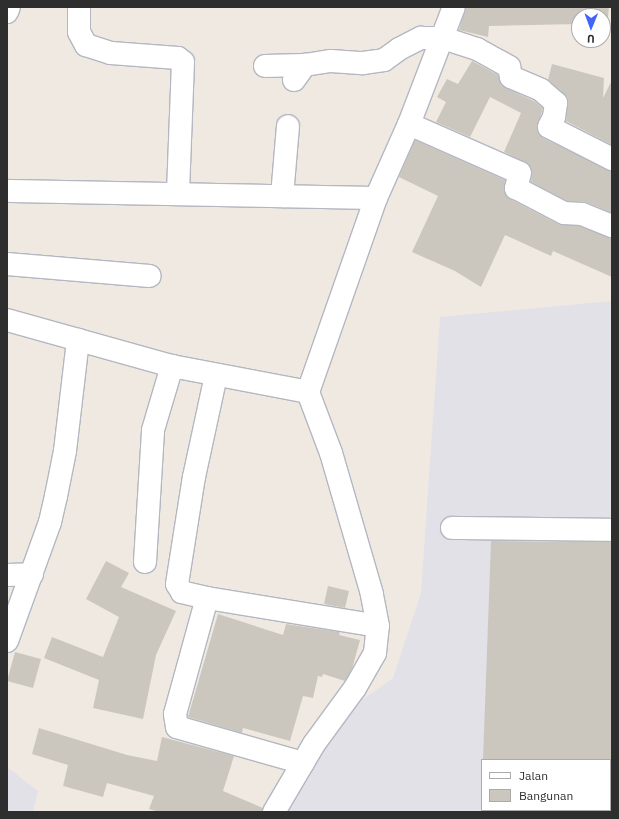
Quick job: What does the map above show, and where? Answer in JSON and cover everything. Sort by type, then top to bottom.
[{"type":"street","points":[[7,12],[9,7]]},
{"type":"street","points":[[79,7],[79,32],[86,45],[111,53],[178,58],[183,62],[178,194]]},
{"type":"street","points":[[274,812],[303,763],[370,664],[375,653],[378,626],[352,521],[331,452],[308,392],[376,198],[409,124],[454,7]]},
{"type":"street","points":[[265,66],[299,72],[331,61],[363,63],[384,60],[399,49],[421,38],[442,38],[477,49],[509,67],[511,77],[541,90],[556,103],[554,117],[549,128],[612,159]]},
{"type":"street","points":[[409,124],[520,173],[516,188],[564,213],[582,214],[612,226]]},
{"type":"street","points":[[282,196],[288,126]]},
{"type":"street","points":[[7,191],[376,198]]},
{"type":"street","points":[[7,264],[148,276]]},
{"type":"street","points":[[7,320],[172,366],[308,392]]},
{"type":"street","points":[[7,641],[50,522],[62,466],[78,340]]},
{"type":"street","points":[[145,562],[153,430],[172,366]]},
{"type":"street","points":[[216,375],[194,477],[177,584],[182,592],[208,598],[378,626]]},
{"type":"street","points":[[452,528],[612,530]]},
{"type":"street","points":[[7,575],[32,574]]},
{"type":"street","points":[[208,598],[175,714],[177,727],[303,763]]},
{"type":"shaded area","points":[[612,301],[612,812],[279,812],[329,723],[393,678],[421,593],[440,317]]},
{"type":"shaded area","points":[[7,767],[38,791],[33,812],[7,812]]},
{"type":"building","points":[[466,7],[609,7],[571,8],[571,24],[489,26],[488,37],[459,30]]},
{"type":"building","points":[[472,61],[498,75],[501,85],[534,101],[543,108],[537,127],[543,138],[612,171],[612,213],[586,202],[567,201],[531,182],[532,171],[529,165],[504,152],[521,113],[490,97],[470,137],[436,122],[446,102],[437,97],[447,79],[458,84]]},
{"type":"building","points":[[552,64],[604,78],[603,98],[612,80],[612,145],[566,121],[568,98],[548,80]]},
{"type":"building","points":[[415,140],[505,180],[504,191],[510,199],[558,224],[579,226],[612,238],[612,277],[553,251],[551,256],[505,235],[481,287],[455,271],[412,252],[438,196],[399,177]]},
{"type":"building","points":[[491,541],[612,542],[612,760],[483,759]]},
{"type":"building","points":[[106,561],[129,573],[121,587],[176,611],[156,655],[143,719],[93,708],[99,680],[44,658],[52,637],[103,657],[119,617],[86,599]]},
{"type":"building","points":[[328,586],[349,591],[345,608],[324,604]]},
{"type":"building","points":[[218,614],[283,635],[286,624],[340,632],[339,635],[360,640],[352,669],[345,681],[323,674],[322,677],[318,676],[313,698],[303,696],[290,741],[243,728],[242,733],[188,717]]},
{"type":"building","points":[[15,652],[41,659],[33,688],[7,681]]},
{"type":"building","points":[[39,728],[127,755],[157,761],[162,737],[234,756],[223,791],[263,808],[262,812],[159,812],[149,809],[154,796],[107,783],[103,797],[63,786],[68,765],[32,754]]}]
